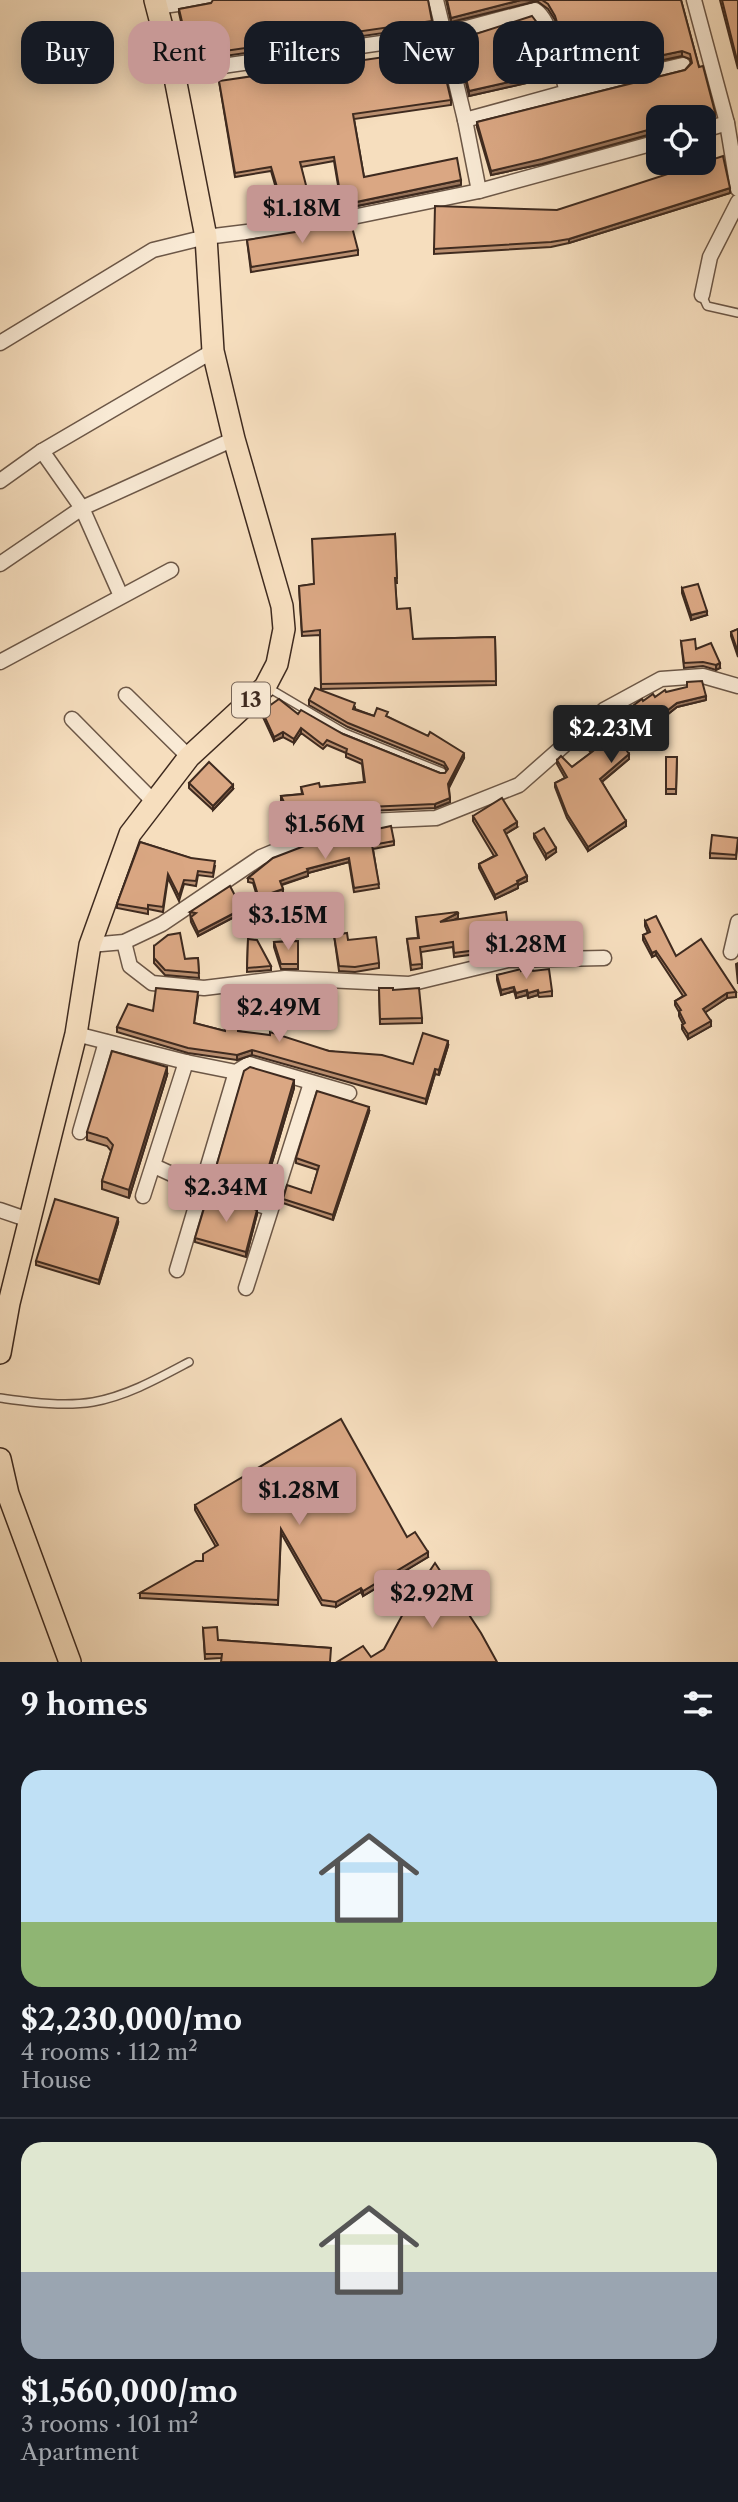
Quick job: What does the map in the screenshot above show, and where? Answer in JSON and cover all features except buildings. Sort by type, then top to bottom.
[{"type":"main road","name":"13","points":[[155,4],[160,21]]},
{"type":"main road","name":"13","points":[[0,1353],[4,1303],[29,1220],[76,1034],[90,945],[130,834],[189,757],[265,687],[277,664],[284,629],[282,606],[234,439],[213,351],[206,237],[176,84]]},
{"type":"main road","points":[[0,1466],[70,1662]]},
{"type":"street","points":[[155,4],[206,0]]},
{"type":"street","points":[[436,0],[441,21]]},
{"type":"street","points":[[694,0],[727,123],[738,189]]},
{"type":"street","points":[[479,25],[535,10],[541,14],[547,24],[566,92]]},
{"type":"street","points":[[230,65],[379,43]]},
{"type":"street","points":[[465,120],[566,92],[683,65]]},
{"type":"street","points":[[456,84],[479,191]]},
{"type":"street","points":[[716,126],[727,123]]},
{"type":"street","points":[[0,344],[153,250],[206,237],[333,221],[479,191],[646,145]]},
{"type":"street","points":[[702,295],[710,257],[738,202]]},
{"type":"street","points":[[0,481],[42,451],[213,351]]},
{"type":"street","points":[[0,564],[82,508],[234,439]]},
{"type":"street","points":[[42,451],[82,508],[121,596]]},
{"type":"street","points":[[0,662],[171,570]]},
{"type":"street","points":[[90,945],[124,942],[162,924],[261,857],[345,822],[436,818],[519,785],[604,710],[661,679],[703,676],[738,686]]},
{"type":"street","points":[[126,695],[189,757]]},
{"type":"street","points":[[72,719],[154,802]]},
{"type":"street","points":[[731,952],[738,922]]},
{"type":"street","points":[[124,942],[130,966],[152,983],[204,988],[285,978],[409,984],[508,960],[604,958]]},
{"type":"street","points":[[76,1034],[236,1072]]},
{"type":"street","points":[[80,1132],[106,1042]]},
{"type":"street","points":[[143,1196],[186,1062]]},
{"type":"street","points":[[177,1270],[236,1072],[249,1063],[349,1093]]},
{"type":"street","points":[[246,1288],[311,1083]]},
{"type":"street","points":[[154,1166],[200,1187],[270,1208]]},
{"type":"street","points":[[0,1210],[29,1220]]},
{"type":"lane","points":[[702,295],[707,306],[738,313]]},
{"type":"lane","points":[[265,687],[345,733],[442,772]]},
{"type":"lane","points":[[0,1398],[39,1403],[93,1402],[143,1386],[189,1362]]}]
